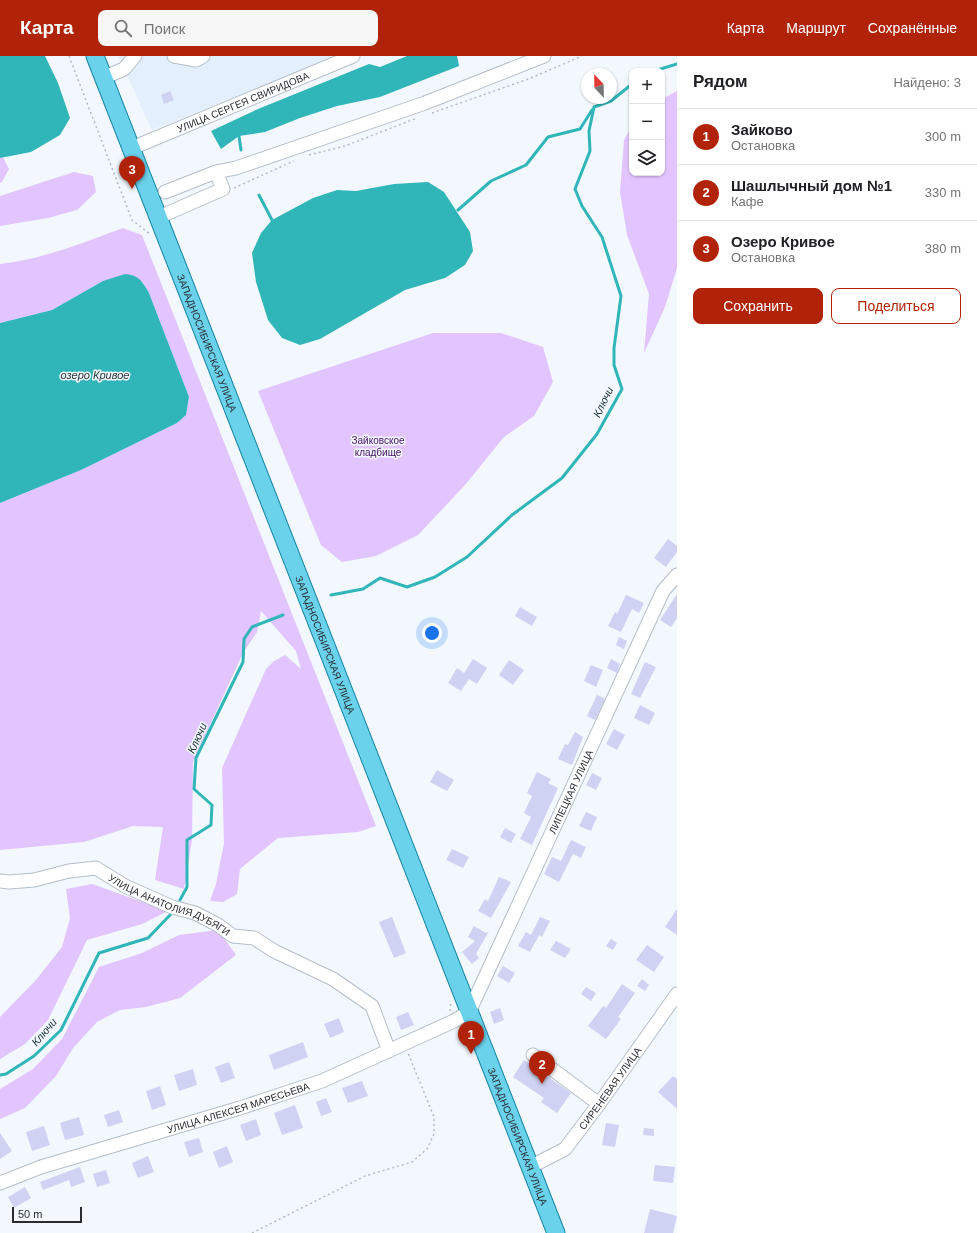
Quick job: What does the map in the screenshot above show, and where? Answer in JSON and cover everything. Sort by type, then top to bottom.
[{"type":"main road","name":"ЗАПАДНОСИБИРСКАЯ УЛИЦА","points":[[95,56],[556,1233]]},
{"type":"street","points":[[104,78],[124,69],[135,56]]},
{"type":"street","points":[[174,56],[196,60],[203,56]]},
{"type":"street","name":"УЛИЦА СЕРГЕЯ СВИРИДОВА","points":[[132,148],[353,56]]},
{"type":"street","points":[[165,192],[216,172],[236,168],[425,103],[544,56]]},
{"type":"street","points":[[159,217],[223,190],[216,172]]},
{"type":"street","name":"ЛИПЕЦКАЯ УЛИЦА","points":[[469,1012],[663,591],[677,575]]},
{"type":"street","name":"УЛИЦА АНАТОЛИЯ ДУБЯГИ","points":[[0,881],[9,882],[34,880],[69,871],[96,868],[125,886],[172,907],[195,913],[218,925],[234,936],[254,938],[274,951],[334,978],[372,1006],[389,1051]]},
{"type":"street","name":"СИРЕНЕВАЯ УЛИЦА","points":[[530,1167],[565,1149],[599,1104],[677,994]]},
{"type":"street","name":"УЛИЦА АЛЕКСЕЯ МАРЕСЬЕВА","points":[[0,1183],[41,1167],[240,1108],[322,1081],[454,1021],[469,1012]]},
{"type":"street","points":[[533,1055],[599,1104]]},
{"type":"path","points":[[69,56],[132,220],[149,233],[152,240]]},
{"type":"path","points":[[426,115],[531,78],[582,56]]},
{"type":"path","points":[[309,156],[345,146],[418,118]]},
{"type":"path","points":[[234,188],[294,161]]},
{"type":"path","points":[[451,995],[450,1013],[454,1021]]},
{"type":"path","points":[[252,1233],[365,1176],[412,1162],[427,1149],[434,1134],[434,1116],[404,1044]]},
{"type":"shaded area","points":[[118,56],[331,56],[332,58],[152,130]]},
{"type":"green space","points":[[677,91],[677,268],[665,307],[644,353],[649,294],[627,235],[620,192],[624,140],[629,131],[629,176],[665,176],[665,97]]},
{"type":"green space","points":[[3,157],[9,169],[0,183],[0,158]]},
{"type":"green space","points":[[74,172],[93,176],[96,192],[77,210],[48,218],[0,226],[0,196]]},
{"type":"green space","points":[[123,228],[142,235],[376,826],[358,832],[278,838],[240,869],[237,894],[223,902],[210,901],[216,884],[224,843],[222,768],[266,669],[274,661],[285,655],[301,669],[296,651],[261,611],[257,632],[243,653],[193,762],[192,840],[184,889],[155,880],[163,827],[133,826],[84,842],[0,850],[0,503],[81,470],[177,423],[186,415],[189,397],[149,293],[143,282],[103,281],[52,310],[0,323],[0,264],[16,262],[78,245]]},
{"type":"green space","name":"Зайковское кладбище","points":[[433,333],[501,333],[543,347],[553,382],[534,416],[504,437],[465,485],[418,535],[376,556],[342,562],[321,545],[258,391]]},
{"type":"green space","points":[[92,884],[168,911],[142,924],[87,940],[48,1020],[25,1044],[0,1059],[0,1017],[36,980],[62,947],[70,918],[66,889]]},
{"type":"green space","points":[[218,930],[236,955],[180,998],[146,1007],[120,1010],[97,1022],[73,1048],[56,1076],[25,1108],[0,1119],[0,1089],[33,1069],[62,1039],[99,967],[142,953],[179,935]]},
{"type":"water","points":[[0,56],[45,56],[58,83],[70,118],[60,135],[31,152],[0,158]]},
{"type":"water","points":[[407,56],[457,56],[459,66],[380,97],[337,106],[300,118],[265,132],[239,136],[221,149],[211,131],[258,109],[369,64],[380,67]]},
{"type":"water","points":[[428,182],[444,192],[470,232],[473,251],[465,265],[445,278],[405,290],[320,339],[300,345],[282,338],[268,320],[256,282],[252,253],[261,233],[272,220],[313,198],[337,190],[356,191],[394,184]]},
{"type":"water","name":"озеро Кривое","points":[[125,274],[134,276],[140,280],[149,293],[189,397],[186,415],[177,423],[81,470],[0,503],[0,323],[52,310],[103,281]]},
{"type":"building","points":[[170,91],[174,100],[164,104],[161,95]]},
{"type":"building","points":[[668,539],[677,546],[677,552],[666,567],[654,558]]},
{"type":"building","points":[[677,594],[677,618],[671,627],[660,620]]},
{"type":"building","points":[[626,595],[644,603],[639,613],[632,609],[621,632],[608,626],[615,612],[617,614]]},
{"type":"building","points":[[520,607],[537,617],[532,626],[515,616]]},
{"type":"building","points":[[619,637],[627,641],[624,649],[616,645]]},
{"type":"building","points":[[473,659],[487,668],[477,684],[469,679],[461,691],[448,683],[457,668],[464,673]]},
{"type":"building","points":[[611,659],[620,664],[617,673],[607,668]]},
{"type":"building","points":[[509,660],[524,670],[513,685],[499,675]]},
{"type":"building","points":[[645,662],[656,667],[640,698],[631,694]]},
{"type":"building","points":[[591,665],[603,670],[596,687],[584,681]]},
{"type":"building","points":[[597,695],[605,699],[595,720],[587,716]]},
{"type":"building","points":[[640,705],[655,713],[649,725],[634,718]]},
{"type":"building","points":[[614,729],[625,735],[617,750],[606,744]]},
{"type":"building","points":[[575,732],[583,737],[572,765],[558,759],[565,744],[568,745]]},
{"type":"building","points":[[437,770],[454,780],[447,791],[430,782]]},
{"type":"building","points":[[537,772],[551,779],[548,783],[558,788],[532,845],[520,839],[531,817],[524,813],[532,796],[527,793]]},
{"type":"building","points":[[592,773],[602,778],[596,790],[586,785]]},
{"type":"building","points":[[586,812],[597,817],[591,831],[579,826]]},
{"type":"building","points":[[505,828],[516,834],[511,843],[500,837]]},
{"type":"building","points":[[571,840],[586,847],[581,858],[573,854],[559,882],[544,874],[552,857],[561,861]]},
{"type":"building","points":[[452,849],[469,857],[463,868],[446,860]]},
{"type":"building","points":[[499,877],[511,882],[491,918],[478,911],[485,899],[488,901]]},
{"type":"building","points":[[677,909],[677,935],[665,927]]},
{"type":"building","points":[[392,917],[406,953],[394,958],[379,922]]},
{"type":"building","points":[[540,917],[550,921],[542,937],[539,935],[530,952],[518,946],[526,932],[531,935]]},
{"type":"building","points":[[474,926],[486,933],[489,931],[476,954],[479,958],[472,964],[462,952],[475,941],[468,937]]},
{"type":"building","points":[[611,939],[617,943],[613,950],[606,946]]},
{"type":"building","points":[[556,941],[571,949],[565,958],[550,950]]},
{"type":"building","points":[[647,945],[664,957],[654,972],[636,960]]},
{"type":"building","points":[[503,966],[515,973],[509,983],[497,976]]},
{"type":"building","points":[[642,979],[649,985],[645,991],[637,986]]},
{"type":"building","points":[[622,984],[635,993],[618,1017],[621,1019],[606,1039],[588,1026],[603,1006],[606,1008]]},
{"type":"building","points":[[586,987],[596,993],[591,1001],[581,994]]},
{"type":"building","points":[[500,1008],[504,1020],[494,1024],[490,1012]]},
{"type":"building","points":[[408,1012],[414,1025],[401,1030],[396,1017]]},
{"type":"building","points":[[339,1018],[344,1032],[330,1038],[324,1024]]},
{"type":"building","points":[[303,1042],[308,1057],[274,1070],[269,1055]]},
{"type":"building","points":[[524,1060],[571,1093],[557,1113],[541,1102],[544,1098],[513,1077]]},
{"type":"building","points":[[229,1062],[235,1078],[221,1083],[215,1067]]},
{"type":"building","points":[[193,1069],[197,1085],[179,1091],[174,1075]]},
{"type":"building","points":[[673,1076],[677,1079],[677,1109],[658,1092]]},
{"type":"building","points":[[362,1081],[368,1096],[348,1103],[342,1088]]},
{"type":"building","points":[[160,1086],[166,1105],[152,1110],[146,1091]]},
{"type":"building","points":[[326,1098],[332,1112],[321,1116],[316,1102]]},
{"type":"building","points":[[295,1105],[303,1128],[282,1135],[274,1113]]},
{"type":"building","points":[[119,1110],[123,1122],[108,1127],[104,1115]]},
{"type":"building","points":[[79,1117],[84,1135],[65,1140],[60,1123]]},
{"type":"building","points":[[256,1119],[261,1135],[246,1141],[240,1125]]},
{"type":"building","points":[[606,1123],[619,1125],[615,1147],[602,1145]]},
{"type":"building","points":[[44,1126],[50,1145],[32,1151],[26,1132]]},
{"type":"building","points":[[644,1128],[654,1129],[654,1136],[643,1135]]},
{"type":"building","points":[[0,1133],[12,1151],[0,1159]]},
{"type":"building","points":[[199,1138],[203,1152],[189,1157],[184,1142]]},
{"type":"building","points":[[227,1146],[233,1162],[219,1168],[213,1152]]},
{"type":"building","points":[[148,1156],[154,1172],[138,1178],[132,1163]]},
{"type":"building","points":[[655,1165],[675,1167],[673,1183],[653,1181]]},
{"type":"building","points":[[80,1167],[85,1182],[71,1187],[69,1180],[43,1190],[40,1182]]},
{"type":"building","points":[[106,1170],[110,1183],[97,1187],[93,1174]]},
{"type":"building","points":[[25,1187],[31,1198],[14,1208],[8,1197]]},
{"type":"building","points":[[650,1209],[677,1216],[673,1233],[644,1233]]},
{"type":"waterway","name":"Ключи","points":[[664,68],[677,64]]},
{"type":"waterway","name":"Ключи","points":[[331,595],[363,589],[380,578],[407,587],[435,577],[467,557],[512,515],[562,478],[597,434],[622,389],[614,365],[614,348],[621,296],[602,237],[582,206],[575,189],[590,151],[589,131],[594,107],[611,101],[629,86]]},
{"type":"waterway","points":[[458,210],[491,181],[526,165],[548,137],[580,129],[592,110]]},
{"type":"waterway","points":[[239,136],[241,150]]},
{"type":"waterway","points":[[259,195],[272,220]]},
{"type":"waterway","name":"Ключи","points":[[180,900],[187,887],[187,840],[211,825],[212,805],[194,789],[196,758],[243,662],[244,639],[252,627],[283,615]]},
{"type":"waterway","name":"Ключи","points":[[0,1075],[6,1074],[34,1056],[61,1030],[99,953],[148,938],[172,913]]},
{"type":"place","name":"Озеро Кривое","points":[[132,189]]},
{"type":"place","name":"Зайково","points":[[471,1054]]},
{"type":"place","name":"Шашлычный дом №1","points":[[542,1084]]}]
